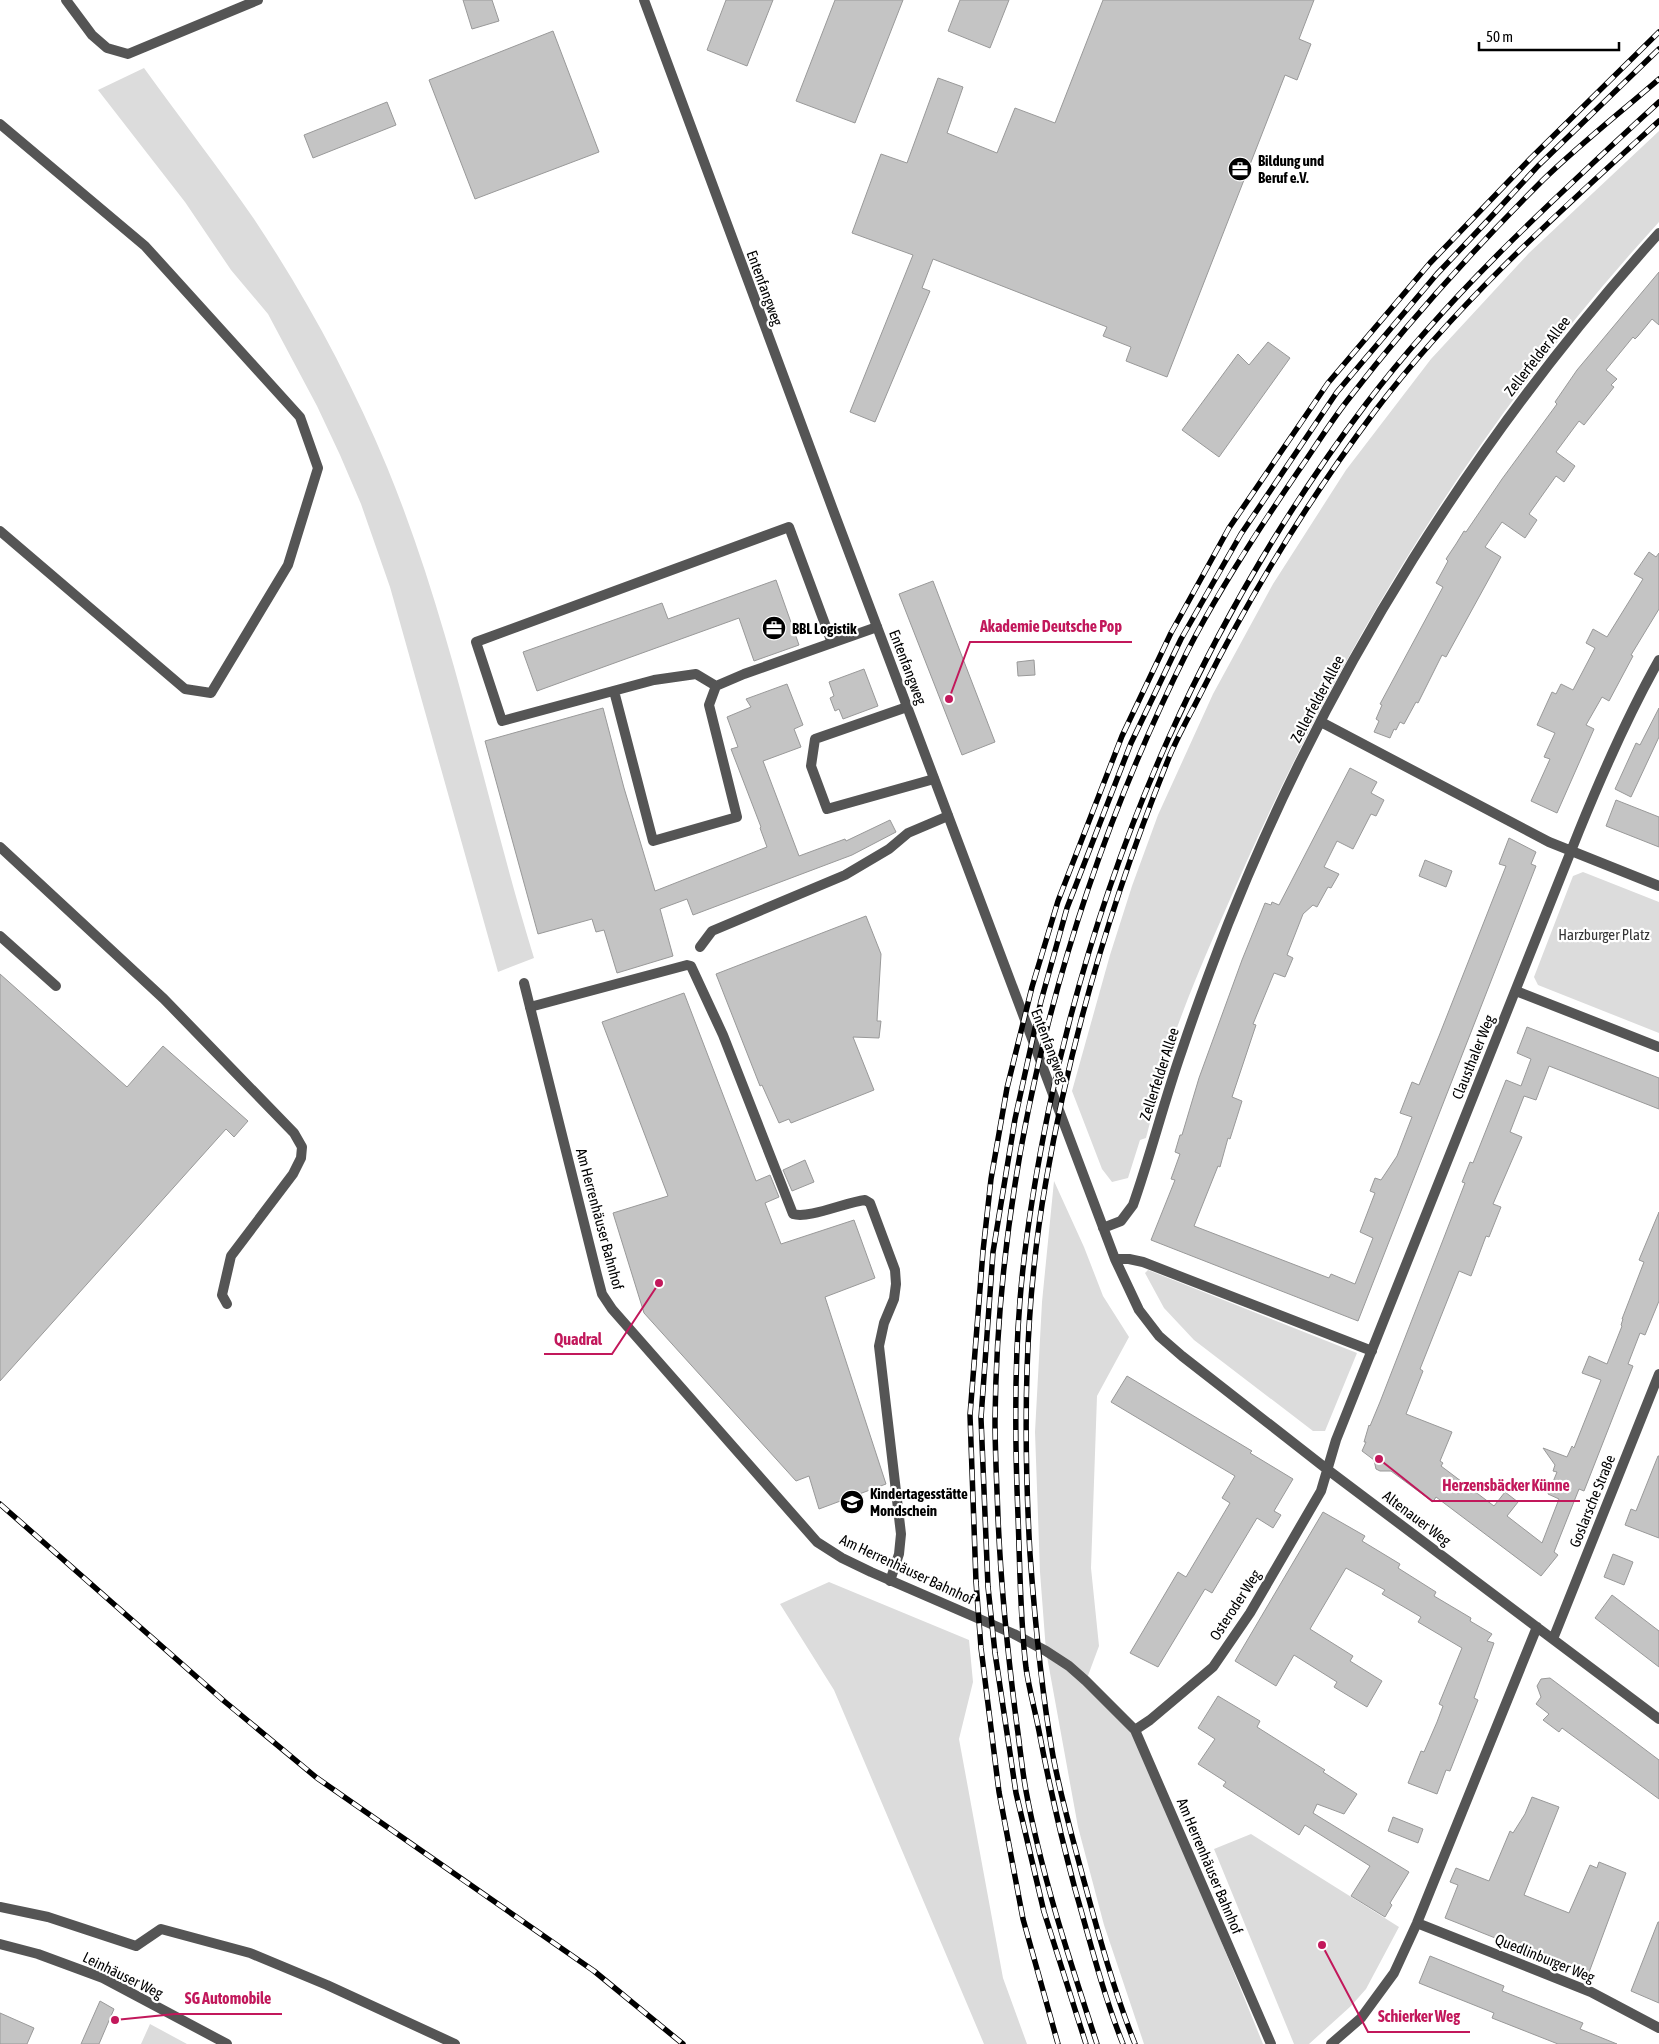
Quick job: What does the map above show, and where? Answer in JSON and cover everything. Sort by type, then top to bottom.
[{"type":"street","points":[[66,0],[92,35],[107,48],[128,54],[258,0]]},
{"type":"street","name":"Entenfangweg","points":[[644,0],[798,422],[1103,1228],[1139,1310],[1159,1336]]},
{"type":"street","points":[[0,124],[145,246],[300,417],[318,468],[288,565],[211,693],[185,689],[0,531]]},
{"type":"street","name":"Zellerfelder Allee","points":[[1103,1228],[1121,1221],[1133,1205],[1182,1049],[1228,924],[1273,818],[1321,722],[1370,631],[1422,543],[1486,447],[1554,355],[1607,290],[1659,233]]},
{"type":"street","points":[[716,686],[696,674],[654,680],[502,721],[476,642],[789,527],[832,643]]},
{"type":"street","points":[[614,692],[653,841],[737,816],[709,705],[716,686],[744,674],[877,628]]},
{"type":"street","name":"Clausthaler Weg","points":[[1328,1470],[1336,1440],[1610,755],[1637,698],[1659,660]]},
{"type":"street","points":[[907,708],[815,739],[811,766],[827,809],[934,778]]},
{"type":"street","points":[[1321,722],[1549,842],[1659,886]]},
{"type":"street","points":[[700,947],[712,931],[845,875],[889,849],[908,833],[948,816]]},
{"type":"street","points":[[0,847],[164,999],[294,1133],[302,1148],[301,1158],[293,1174],[230,1256],[222,1295],[227,1304]]},
{"type":"street","points":[[0,936],[56,986]]},
{"type":"street","points":[[530,1008],[687,965],[691,966],[723,1035],[792,1214],[807,1215],[865,1200],[870,1203],[896,1270],[894,1299],[884,1323],[879,1346],[901,1534],[899,1554],[890,1580]]},
{"type":"street","name":"Am Herrenhäuser Bahnhof","points":[[524,983],[602,1294],[612,1309],[817,1542],[842,1558],[1014,1634],[1046,1651],[1069,1666],[1086,1681],[1135,1730],[1271,2044]]},
{"type":"street","points":[[1516,991],[1659,1048]]},
{"type":"street","points":[[1115,1259],[1129,1258],[1143,1262],[1372,1351]]},
{"type":"street","name":"Altenauer Weg","points":[[1159,1336],[1328,1470],[1659,1720]]},
{"type":"street","name":"Goslarsche Straße","points":[[1553,1639],[1659,1374]]},
{"type":"street","name":"Osteroder Weg","points":[[1135,1730],[1150,1720],[1213,1666],[1250,1613],[1306,1518],[1321,1492],[1328,1470]]},
{"type":"street","points":[[1331,2044],[1361,2018],[1388,1980],[1417,1923],[1537,1627]]},
{"type":"street","points":[[0,1907],[48,1917],[136,1946],[161,1929],[250,1953],[327,1985],[455,2044]]},
{"type":"street","name":"Quedlinburger Weg","points":[[1417,1923],[1591,1992],[1659,2028]]},
{"type":"street","name":"Leinhäuser Weg","points":[[0,1944],[38,1954],[103,1978],[227,2044]]},
{"type":"green space","points":[[144,68],[254,219],[292,278],[343,371],[373,435],[410,527],[430,587],[449,649],[534,958],[498,972],[390,587],[361,504],[317,406],[268,314],[231,270],[185,202],[98,90]]},
{"type":"green space","points":[[1659,131],[1659,222],[1596,294],[1536,369],[1480,446],[1427,526],[1377,608],[1330,691],[1287,776],[1218,927],[1174,1036],[1146,1138],[1140,1140],[1128,1178],[1112,1182],[1102,1169],[1072,1091],[1110,955],[1132,886],[1158,815],[1213,694],[1273,584],[1346,470],[1431,359],[1529,253]]},
{"type":"green space","name":"Harzburger Platz","points":[[1583,872],[1659,902],[1659,1033],[1538,985],[1534,977],[1573,876]]},
{"type":"green space","points":[[1054,1181],[1084,1247],[1103,1296],[1129,1337],[1097,1396],[1091,1568],[1099,1646],[1086,1681],[1135,1730],[1263,2044],[1144,2044],[1104,1925],[1078,1827],[1046,1651],[1040,1572],[1035,1432],[1042,1302]]},
{"type":"green space","points":[[1148,1270],[1357,1353],[1325,1431],[1313,1431],[1194,1340],[1164,1308],[1145,1273]]},
{"type":"green space","points":[[829,1582],[969,1640],[973,1682],[959,1739],[1003,1978],[1027,2044],[984,2044],[834,1690],[780,1604]]},
{"type":"green space","points":[[1251,1834],[1399,1927],[1366,1989],[1351,2006],[1309,2044],[1294,2044],[1214,1849]]},
{"type":"green space","points":[[150,2024],[187,2044],[141,2044]]},
{"type":"building","points":[[463,0],[492,0],[499,21],[472,29]]},
{"type":"building","points":[[726,0],[773,0],[747,66],[707,50]]},
{"type":"building","points":[[835,0],[903,0],[855,123],[796,101]]},
{"type":"building","points":[[960,0],[1009,0],[990,48],[948,31]]},
{"type":"building","points":[[1103,0],[1314,0],[1299,39],[1311,44],[1297,80],[1285,75],[1167,377],[1126,361],[1131,347],[1103,336],[1107,327],[933,259],[922,288],[930,291],[875,422],[850,412],[913,255],[852,233],[881,154],[907,163],[938,78],[963,87],[947,133],[997,153],[1015,108],[1055,123]]},
{"type":"building","points":[[553,31],[599,152],[475,199],[429,80]]},
{"type":"building","points":[[387,102],[396,125],[313,158],[304,135]]},
{"type":"building","points":[[1659,272],[1659,325],[1652,319],[1635,339],[1633,337],[1606,370],[1617,379],[1611,385],[1614,387],[1584,425],[1579,421],[1556,452],[1575,466],[1564,482],[1556,476],[1529,514],[1537,520],[1525,538],[1502,522],[1485,547],[1501,557],[1446,657],[1442,655],[1418,703],[1416,702],[1404,724],[1400,722],[1396,730],[1394,729],[1390,738],[1374,732],[1379,721],[1376,719],[1382,705],[1380,704],[1443,587],[1436,583],[1448,561],[1446,559],[1464,531],[1466,532],[1557,404],[1555,402],[1577,370]]},
{"type":"building","points":[[1268,342],[1290,358],[1219,457],[1182,430],[1238,354],[1249,365]]},
{"type":"building","points":[[1649,552],[1656,557],[1659,553],[1659,609],[1631,655],[1633,656],[1609,701],[1602,697],[1586,725],[1594,729],[1557,813],[1531,801],[1550,759],[1544,757],[1555,733],[1537,725],[1552,692],[1556,694],[1561,684],[1573,690],[1595,648],[1586,643],[1593,629],[1607,637],[1643,579],[1634,574]]},
{"type":"building","points":[[776,580],[799,645],[754,661],[739,618],[537,691],[523,652],[662,603],[668,619]]},
{"type":"building","points":[[933,581],[995,742],[962,755],[899,594]]},
{"type":"building","points":[[1034,660],[1035,675],[1018,676],[1017,662]]},
{"type":"building","points":[[864,669],[878,706],[843,719],[839,709],[835,711],[830,698],[834,696],[829,682]]},
{"type":"building","points":[[787,684],[803,725],[794,729],[801,747],[763,761],[799,856],[845,839],[846,841],[890,820],[896,832],[852,855],[693,915],[687,899],[660,909],[673,956],[617,973],[604,930],[596,932],[592,919],[538,934],[485,741],[603,708],[624,788],[655,891],[767,847],[731,749],[738,747],[727,717],[751,707],[746,699]]},
{"type":"building","points":[[1659,708],[1659,737],[1631,797],[1615,789],[1636,743],[1640,745]]},
{"type":"building","points":[[1350,768],[1377,782],[1371,793],[1384,800],[1376,816],[1371,814],[1353,849],[1337,841],[1324,867],[1339,874],[1331,888],[1328,887],[1317,907],[1313,905],[1303,914],[1287,955],[1293,958],[1285,977],[1274,973],[1253,1024],[1256,1025],[1232,1097],[1242,1101],[1230,1139],[1228,1138],[1220,1167],[1218,1166],[1194,1226],[1329,1278],[1331,1274],[1355,1284],[1373,1238],[1360,1232],[1375,1193],[1370,1191],[1375,1178],[1381,1180],[1397,1156],[1412,1117],[1400,1113],[1412,1082],[1419,1085],[1439,1036],[1506,866],[1499,864],[1509,838],[1536,852],[1531,864],[1536,866],[1358,1321],[1151,1240],[1175,1180],[1171,1179],[1180,1154],[1175,1152],[1199,1078],[1265,903],[1271,905],[1272,902],[1279,905]]},
{"type":"building","points":[[1616,800],[1659,817],[1659,847],[1606,826]]},
{"type":"building","points":[[1425,860],[1452,871],[1446,887],[1419,876]]},
{"type":"building","points":[[866,916],[881,954],[877,1021],[881,1021],[879,1038],[853,1037],[874,1090],[791,1123],[789,1119],[779,1123],[762,1085],[760,1086],[716,974]]},
{"type":"building","points":[[0,974],[127,1087],[163,1046],[248,1121],[234,1137],[226,1129],[0,1381]]},
{"type":"building","points":[[684,993],[756,1181],[770,1175],[779,1197],[765,1203],[781,1244],[854,1220],[875,1278],[825,1297],[886,1484],[819,1509],[809,1476],[796,1481],[644,1313],[613,1213],[668,1196],[602,1022]]},
{"type":"building","points":[[1527,1027],[1659,1078],[1659,1109],[1549,1066],[1536,1100],[1524,1096],[1510,1132],[1522,1137],[1493,1204],[1501,1207],[1489,1237],[1486,1236],[1471,1276],[1459,1271],[1420,1369],[1423,1371],[1406,1414],[1452,1432],[1440,1461],[1443,1463],[1441,1466],[1494,1506],[1505,1492],[1518,1502],[1507,1516],[1542,1543],[1559,1499],[1548,1494],[1557,1472],[1553,1471],[1555,1465],[1543,1448],[1567,1457],[1572,1446],[1574,1448],[1601,1380],[1582,1373],[1589,1356],[1607,1364],[1644,1262],[1639,1260],[1659,1212],[1659,1301],[1645,1335],[1640,1333],[1628,1364],[1633,1366],[1584,1491],[1579,1489],[1554,1552],[1558,1555],[1541,1576],[1436,1497],[1433,1502],[1391,1471],[1376,1469],[1374,1460],[1362,1451],[1366,1442],[1364,1442],[1369,1425],[1380,1402],[1465,1183],[1462,1182],[1470,1162],[1473,1163],[1506,1080],[1521,1086],[1531,1059],[1517,1053]]},
{"type":"building","points":[[805,1160],[814,1182],[792,1191],[783,1170]]},
{"type":"building","points":[[1127,1376],[1252,1451],[1250,1453],[1293,1479],[1274,1511],[1281,1515],[1273,1528],[1257,1518],[1212,1593],[1205,1589],[1158,1667],[1130,1653],[1178,1572],[1186,1577],[1230,1503],[1222,1498],[1235,1476],[1111,1402]]},
{"type":"building","points":[[1658,1456],[1659,1538],[1625,1525],[1631,1509],[1636,1511]]},
{"type":"building","points":[[1323,1512],[1365,1536],[1362,1541],[1400,1564],[1398,1568],[1436,1592],[1434,1596],[1471,1618],[1470,1621],[1492,1634],[1487,1641],[1494,1643],[1474,1698],[1478,1700],[1450,1771],[1446,1770],[1437,1794],[1408,1783],[1421,1751],[1424,1752],[1437,1722],[1443,1706],[1439,1704],[1462,1648],[1418,1622],[1421,1617],[1382,1594],[1385,1590],[1346,1568],[1310,1629],[1353,1656],[1350,1661],[1382,1681],[1367,1707],[1334,1687],[1337,1682],[1294,1655],[1276,1686],[1235,1661]]},
{"type":"building","points":[[1613,1554],[1633,1562],[1624,1585],[1604,1577]]},
{"type":"building","points":[[1612,1595],[1659,1631],[1659,1667],[1595,1618]]},
{"type":"building","points":[[1550,1678],[1659,1760],[1659,1799],[1562,1728],[1559,1732],[1543,1720],[1549,1714],[1536,1704],[1541,1697],[1537,1686],[1541,1679]]},
{"type":"building","points":[[1218,1696],[1260,1721],[1257,1727],[1325,1770],[1323,1772],[1357,1794],[1344,1814],[1317,1804],[1313,1813],[1409,1872],[1390,1903],[1392,1905],[1385,1917],[1351,1896],[1370,1866],[1305,1825],[1299,1835],[1223,1786],[1226,1782],[1198,1764],[1215,1739],[1198,1728]]},
{"type":"building","points":[[1532,1797],[1559,1807],[1524,1895],[1569,1913],[1590,1865],[1597,1868],[1599,1862],[1626,1873],[1588,1975],[1445,1918],[1458,1885],[1450,1882],[1456,1868],[1489,1881],[1510,1831],[1513,1833],[1525,1814]]},
{"type":"building","points":[[1393,1817],[1423,1829],[1418,1843],[1388,1831]]},
{"type":"building","points":[[1659,1922],[1659,2003],[1631,1991]]},
{"type":"building","points":[[1430,1956],[1504,1986],[1502,1991],[1583,2023],[1580,2029],[1617,2044],[1558,2044],[1492,2018],[1494,2013],[1419,1983]]},
{"type":"building","points":[[100,2001],[114,2009],[99,2044],[81,2044]]},
{"type":"building","points":[[0,2013],[34,2028],[27,2044],[0,2044]]},
{"type":"railway","points":[[1058,2044],[1023,1919],[999,1792],[981,1648],[976,1582],[970,1415],[983,1251],[991,1179],[1007,1088],[1032,987],[1058,901],[1122,736],[1171,633],[1229,528],[1328,383],[1430,263],[1531,158],[1659,32]]},
{"type":"railway","points":[[1086,2044],[1044,1912],[1016,1793],[995,1653],[988,1587],[981,1418],[993,1252],[1015,1119],[1041,1001],[1067,908],[1131,743],[1181,639],[1241,534],[1337,392],[1437,274],[1538,166],[1659,49]]},
{"type":"railway","points":[[1097,2044],[1048,1887],[1025,1783],[1003,1596],[995,1432],[999,1320],[1010,1221],[1026,1122],[1048,1024],[1075,928],[1108,833],[1146,740],[1188,650],[1240,560],[1328,428],[1393,343],[1492,233],[1557,167],[1659,79]]},
{"type":"railway","points":[[1123,2044],[1097,1967],[1060,1830],[1027,1676],[1021,1611],[1016,1381],[1022,1276],[1028,1228],[1049,1108],[1072,1013],[1099,919],[1131,828],[1168,738],[1211,651],[1257,566],[1309,484],[1366,404],[1433,323],[1543,210],[1659,102]]},
{"type":"railway","points":[[1135,2044],[1101,1943],[1071,1835],[1056,1772],[1042,1681],[1030,1554],[1026,1414],[1029,1320],[1033,1274],[1046,1181],[1056,1127],[1081,1020],[1129,863],[1179,734],[1260,584],[1304,513],[1375,411],[1440,333],[1547,224],[1659,121]]},
{"type":"railway","points":[[0,1504],[224,1701],[317,1778],[594,1971],[683,2044]]},
{"type":"place","name":"Bildung und Beruf e.V.","points":[[1240,169]]},
{"type":"place","name":"BBL Logistik","points":[[774,628]]},
{"type":"place","name":"Akademie Deutsche Pop","points":[[949,699]]},
{"type":"place","name":"Quadral","points":[[659,1283]]},
{"type":"place","name":"Herzensbäcker Künne","points":[[1379,1459]]},
{"type":"place","name":"Kindertagesstätte Mondschein","points":[[852,1502]]},
{"type":"place","name":"Schierker Weg","points":[[1322,1945]]},
{"type":"place","name":"SG Automobile","points":[[115,2020]]}]
